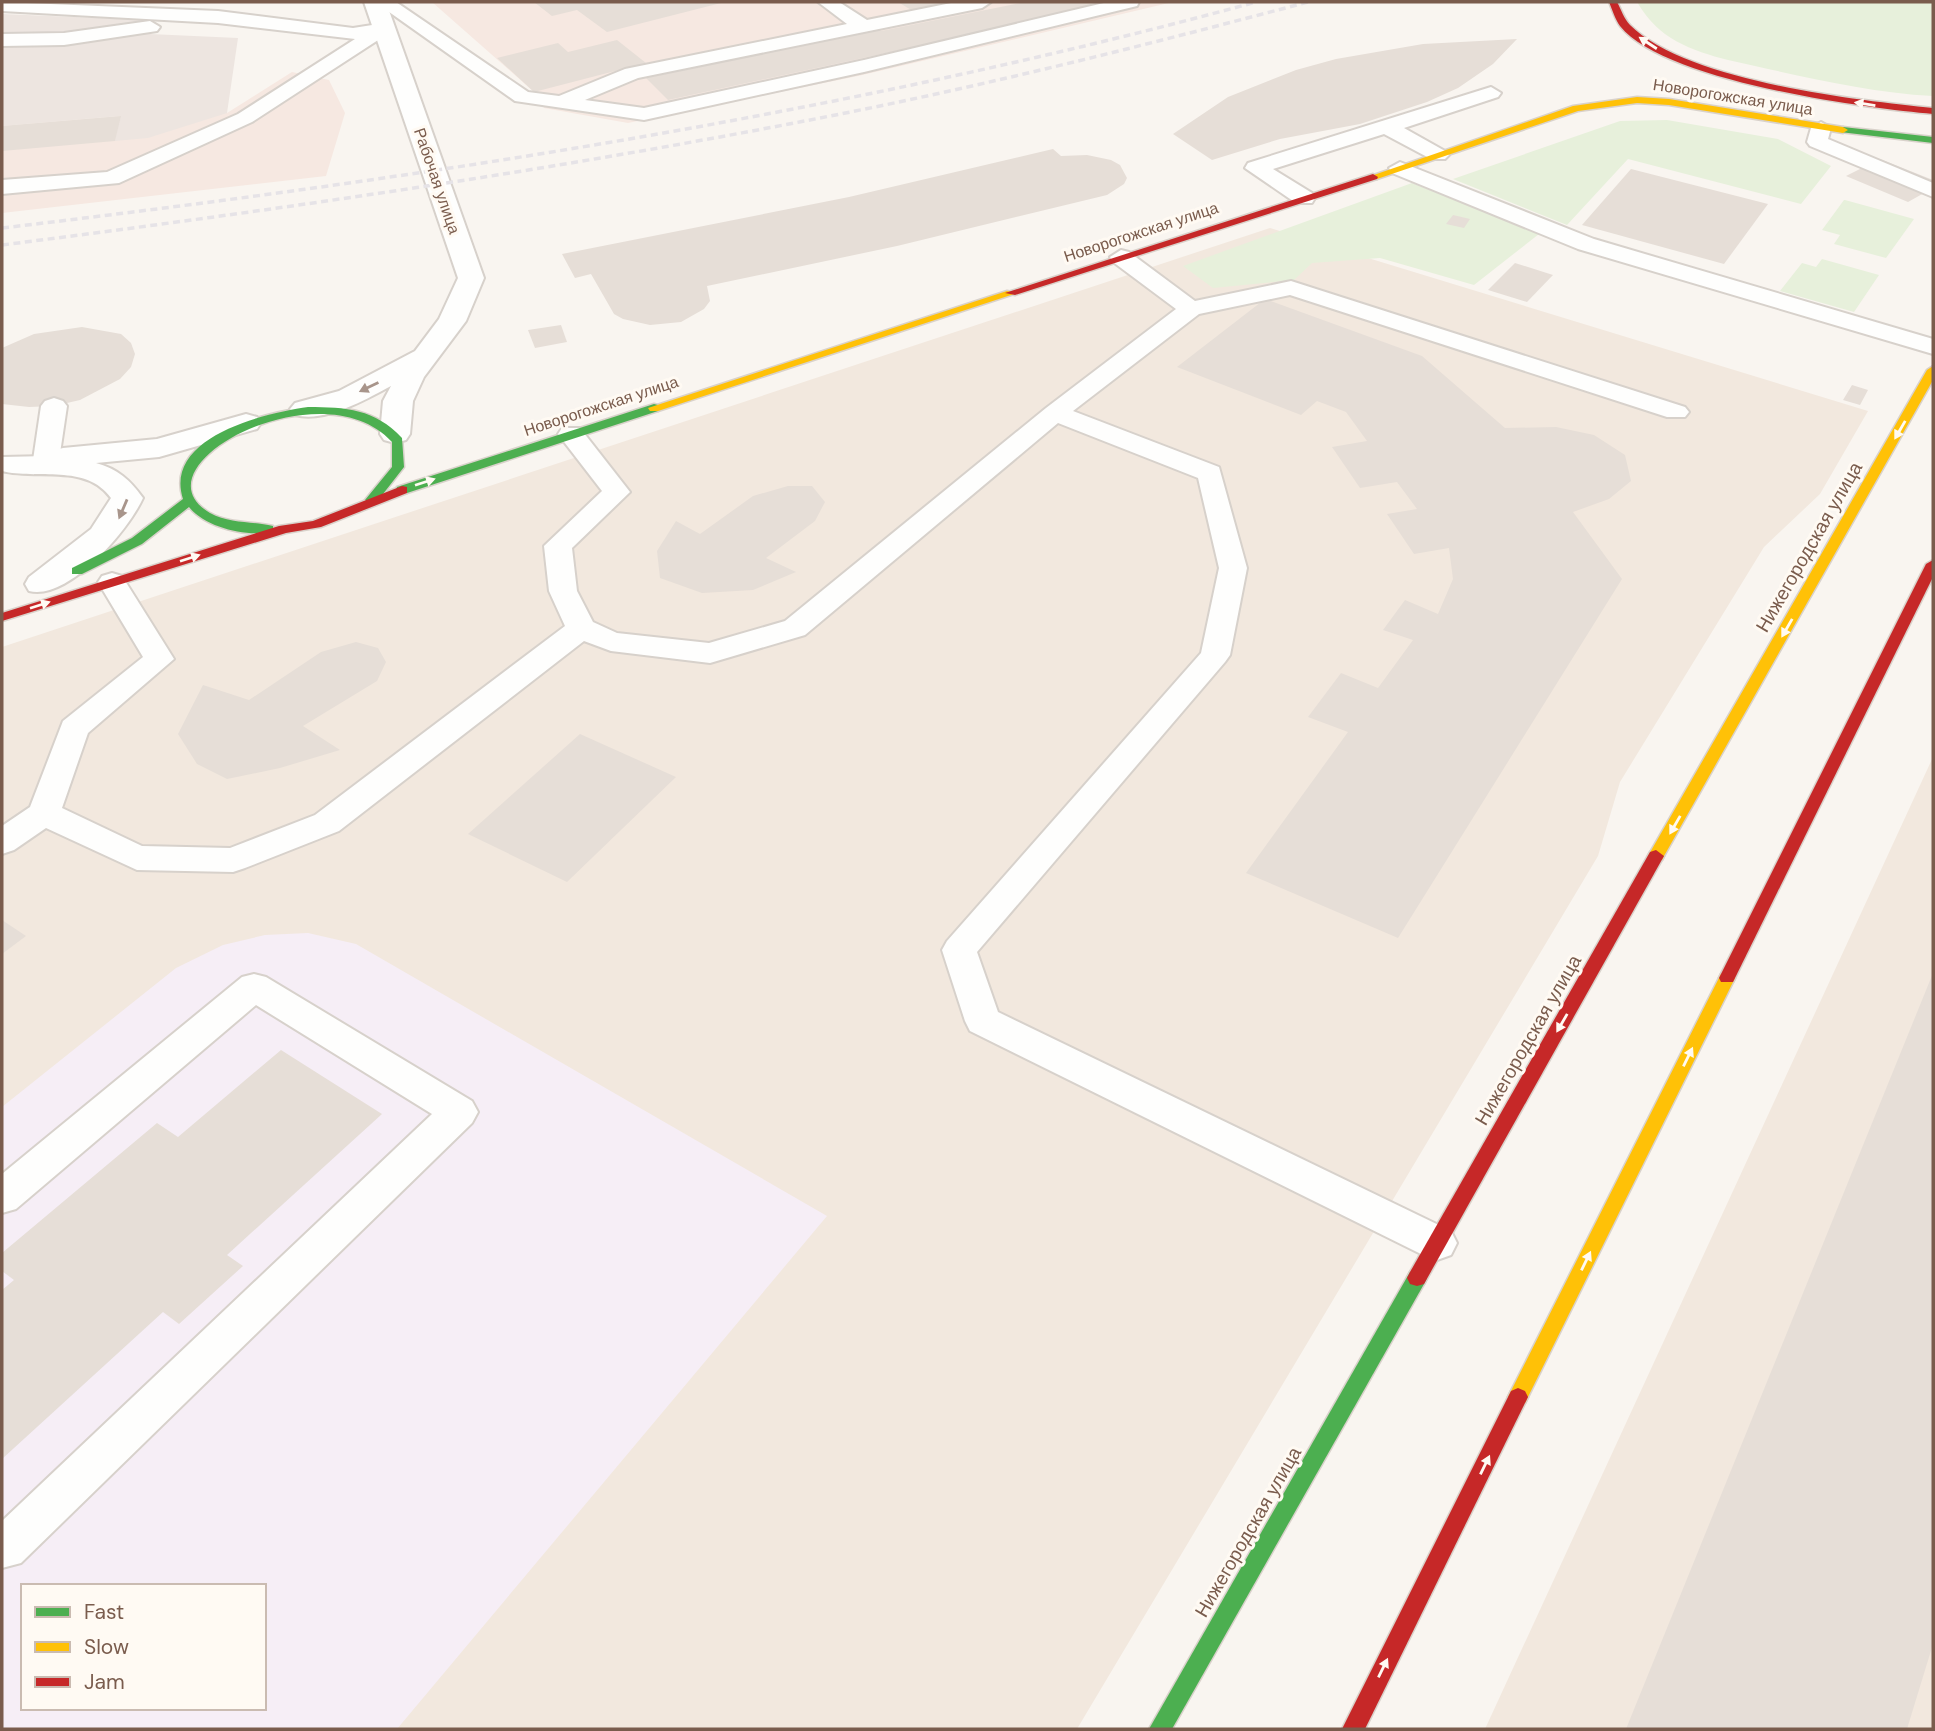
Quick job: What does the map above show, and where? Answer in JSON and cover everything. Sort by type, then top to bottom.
[{"type":"main road","points":[[1613,2],[1614,13],[1629,31],[1653,47],[1683,61],[1837,99],[1933,111]]},
{"type":"main road","name":"Новорогожская улица","points":[[2,617],[284,529],[316,524],[371,500],[479,464],[1400,168],[1576,108],[1625,101],[1704,106],[1821,128]]},
{"type":"main road","points":[[1821,128],[1933,140]]},
{"type":"main road","points":[[1821,128],[1900,151]]},
{"type":"main road","name":"Нижегородская улица","points":[[1160,1729],[1933,370]]},
{"type":"main road","name":"Новорогожская улица","points":[[284,529],[253,529],[225,524],[204,514],[188,492],[189,467],[202,450],[221,435],[246,423],[304,409],[359,414],[380,422],[398,442],[424,461],[479,464]]},
{"type":"main road","name":"Новорогожская улица","points":[[371,500],[389,484],[400,466],[398,442]]},
{"type":"main road","points":[[2,603],[41,584],[112,558],[157,530],[188,492]]},
{"type":"main road","points":[[1353,1729],[1933,564]]},
{"type":"street","name":"Рабочая улица","points":[[375,2],[471,278],[452,321],[398,401],[398,442]]},
{"type":"street","points":[[304,409],[349,397],[428,353]]},
{"type":"street","points":[[6,465],[159,448],[246,423]]},
{"type":"street","points":[[131,451],[157,456],[173,464],[188,492]]},
{"type":"street","points":[[6,465],[64,467],[98,473],[120,484],[127,498],[121,517],[94,544],[41,584]]},
{"type":"lane","points":[[384,2],[522,97],[644,114],[864,66],[1130,2]]},
{"type":"lane","points":[[827,2],[864,26]]},
{"type":"lane","points":[[561,102],[632,73],[982,2]]},
{"type":"lane","points":[[2,5],[218,17],[353,34],[385,29]]},
{"type":"lane","points":[[2,40],[64,39],[218,17]]},
{"type":"lane","points":[[2,187],[111,178],[245,118],[385,29]]},
{"type":"lane","points":[[1304,198],[1256,168],[1491,93]]},
{"type":"lane","points":[[1387,127],[1438,155]]},
{"type":"lane","points":[[1821,128],[1817,142],[1933,191]]},
{"type":"lane","points":[[1400,168],[1586,244],[1933,347]]},
{"type":"lane","points":[[1121,257],[1191,309]]},
{"type":"lane","points":[[571,434],[617,492],[558,546],[563,591],[580,628],[611,642],[710,653],[795,628],[1055,413],[1191,309],[1291,288],[1676,412]]},
{"type":"lane","points":[[46,460],[54,405]]},
{"type":"lane","points":[[1055,413],[1210,473],[1233,568],[1215,655],[959,950],[983,1021],[1437,1243]]},
{"type":"lane","points":[[2,842],[44,813],[74,728],[159,659],[112,582]]},
{"type":"lane","points":[[44,813],[136,858],[233,860],[327,823],[580,628]]},
{"type":"lane","points":[[2,1197],[254,987],[459,1112],[5,1548],[2,1545]]},
{"type":"shaded area","points":[[432,2],[1173,2],[858,76],[628,123],[544,108],[534,92]]},
{"type":"shaded area","points":[[2,14],[146,20],[150,34],[238,38],[227,113],[148,138],[115,141],[120,116],[2,126]]},
{"type":"shaded area","points":[[292,72],[329,80],[345,113],[326,176],[2,213],[2,126],[121,116],[227,113]]},
{"type":"shaded area","points":[[1270,228],[1868,411],[1820,494],[1764,547],[1620,782],[1598,856],[1077,1729],[2,1729],[2,647]]},
{"type":"shaded area","points":[[1933,757],[1933,1729],[1485,1729]]},
{"type":"shaded area","points":[[308,933],[356,944],[827,1216],[397,1729],[2,1729],[2,1107],[176,968],[223,945],[265,935]]},
{"type":"green space","points":[[1637,2],[1933,2],[1933,96],[1830,82],[1701,52],[1665,34]]},
{"type":"green space","points":[[1667,120],[1778,139],[1831,166],[1801,204],[1628,159],[1567,225],[1453,179],[1620,121]]},
{"type":"green space","points":[[1412,183],[1539,234],[1474,285],[1380,258],[1312,263],[1294,280],[1213,288],[1183,266]]},
{"type":"green space","points":[[1844,200],[1914,219],[1886,258],[1834,244],[1840,235],[1822,230]]},
{"type":"green space","points":[[1822,259],[1879,275],[1854,312],[1780,291],[1802,263],[1816,267]]},
{"type":"building","points":[[534,2],[721,3],[607,32],[577,10],[552,16]]},
{"type":"building","points":[[898,2],[943,2],[943,3],[913,11]]},
{"type":"building","points":[[1026,2],[1117,3],[668,100],[646,78],[833,39],[830,37],[875,27],[881,31]]},
{"type":"building","points":[[1517,39],[1493,64],[1458,88],[1427,102],[1360,124],[1280,139],[1212,160],[1173,134],[1228,97],[1296,70],[1336,59],[1423,44]]},
{"type":"building","points":[[617,40],[646,63],[534,92],[497,58],[558,43],[568,52]]},
{"type":"building","points":[[121,116],[115,141],[2,151],[2,126]]},
{"type":"building","points":[[1053,149],[1061,156],[1087,155],[1111,160],[1120,165],[1127,178],[1124,184],[1107,195],[897,246],[707,286],[710,301],[704,309],[681,322],[650,325],[623,319],[614,314],[591,274],[575,278],[562,254],[849,197]]},
{"type":"building","points":[[1880,159],[1933,180],[1933,188],[1908,202],[1846,176]]},
{"type":"building","points":[[1631,169],[1768,204],[1724,264],[1582,225]]},
{"type":"building","points":[[1453,215],[1470,219],[1464,228],[1446,224]]},
{"type":"building","points":[[1515,263],[1553,275],[1527,302],[1488,290]]},
{"type":"building","points":[[1265,299],[1422,356],[1505,428],[1556,427],[1594,435],[1625,455],[1631,481],[1609,499],[1573,512],[1622,579],[1398,938],[1246,873],[1348,732],[1308,717],[1341,673],[1378,688],[1413,640],[1383,630],[1405,600],[1438,614],[1453,579],[1449,548],[1414,554],[1387,514],[1417,509],[1397,482],[1360,488],[1332,447],[1367,441],[1346,412],[1317,401],[1301,415],[1177,367]]},
{"type":"building","points":[[561,325],[567,342],[535,348],[528,330]]},
{"type":"building","points":[[82,327],[121,334],[131,343],[135,354],[131,367],[120,379],[80,400],[54,406],[2,404],[2,348],[34,334]]},
{"type":"building","points":[[1852,385],[1868,390],[1860,405],[1843,400]]},
{"type":"building","points":[[788,486],[812,486],[825,502],[815,521],[766,558],[796,572],[753,590],[702,593],[660,578],[657,551],[676,521],[700,534],[753,496]]},
{"type":"building","points":[[356,642],[378,648],[386,662],[377,681],[303,726],[340,750],[280,768],[227,779],[197,764],[178,734],[203,685],[249,700],[321,652]]},
{"type":"building","points":[[580,734],[676,777],[567,882],[468,834]]},
{"type":"building","points":[[2,920],[26,936],[2,954]]},
{"type":"building","points":[[1933,973],[1933,1644],[1907,1729],[1626,1729]]},
{"type":"building","points":[[281,1050],[382,1114],[227,1255],[243,1266],[179,1324],[163,1312],[2,1459],[2,1290],[14,1280],[2,1271],[2,1253],[157,1123],[178,1137]]},
{"type":"railway","points":[[2,228],[160,209],[476,164],[790,110],[1102,42],[1256,2]]},
{"type":"railway","points":[[2,245],[412,188],[718,137],[882,106],[1004,79],[1308,2]]},
{"type":"traffic: fast","points":[[1843,130],[1933,140]]},
{"type":"traffic: fast","points":[[402,490],[654,408]]},
{"type":"traffic: fast","points":[[268,529],[230,525],[205,515],[195,508],[186,485],[188,471],[194,460],[232,432],[256,422],[281,415],[334,410],[358,414],[379,423],[398,441],[398,467],[371,500]]},
{"type":"traffic: fast","points":[[77,571],[137,541],[190,500]]},
{"type":"traffic: fast","points":[[1160,1729],[1417,1278]]},
{"type":"traffic: slow","points":[[1373,177],[1576,108],[1637,100],[1669,102],[1843,130]]},
{"type":"traffic: slow","points":[[654,408],[1011,293]]},
{"type":"traffic: slow","points":[[1656,856],[1933,370]]},
{"type":"traffic: slow","points":[[1518,1397],[1727,978]]},
{"type":"traffic: jam","points":[[1613,2],[1625,26],[1648,44],[1681,60],[1770,86],[1933,111]]},
{"type":"traffic: jam","points":[[1011,293],[1373,177]]},
{"type":"traffic: jam","points":[[2,617],[284,529],[316,524],[402,490]]},
{"type":"traffic: jam","points":[[1727,978],[1933,564]]},
{"type":"traffic: jam","points":[[1417,1278],[1656,856]]},
{"type":"traffic: jam","points":[[1353,1729],[1518,1397]]}]
